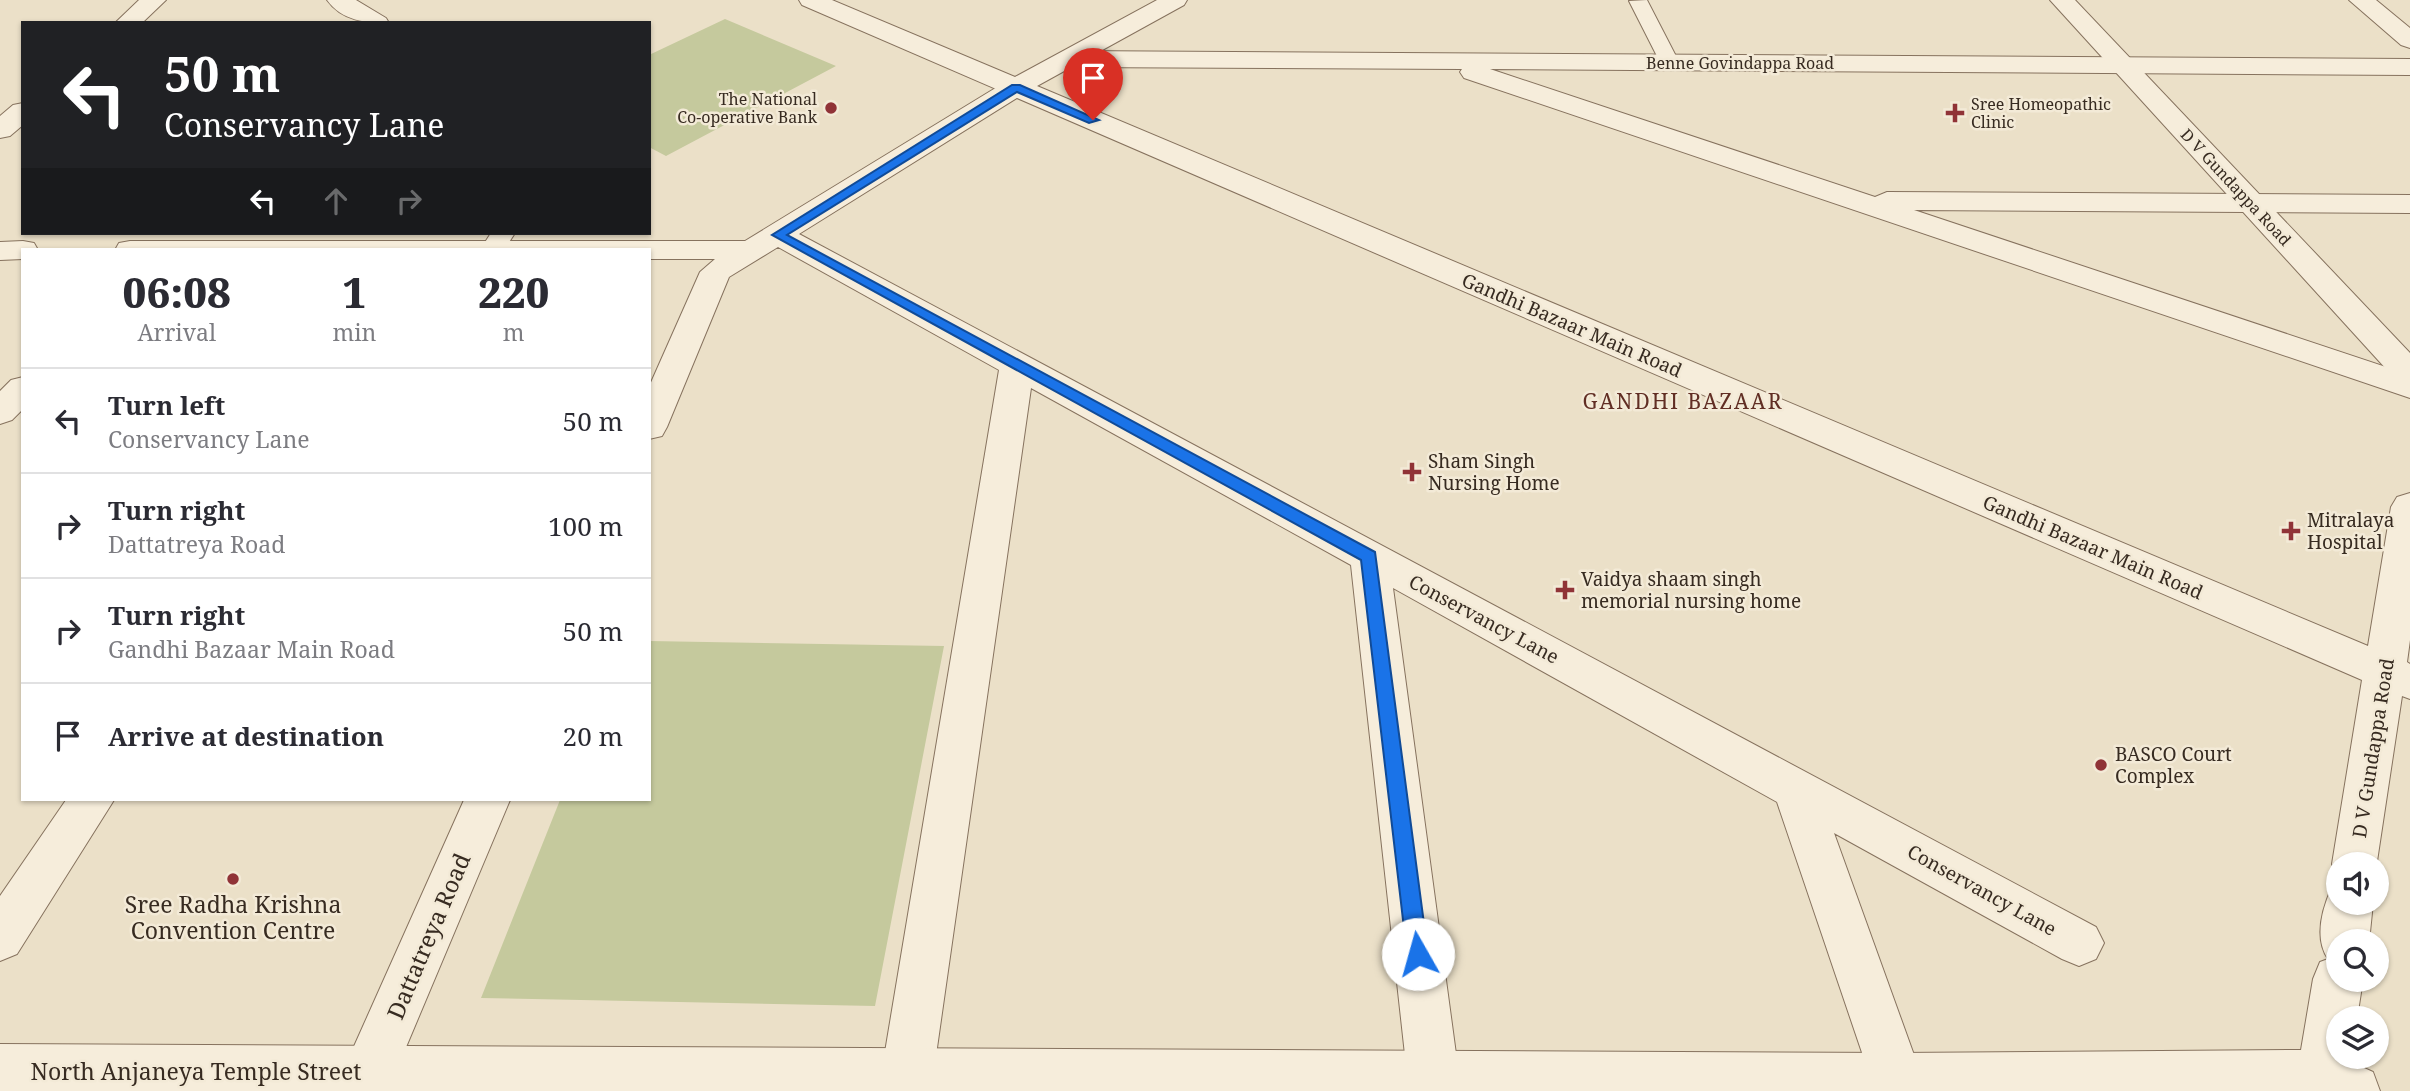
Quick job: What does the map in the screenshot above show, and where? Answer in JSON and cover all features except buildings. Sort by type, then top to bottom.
[{"type":"street","points":[[129,21],[154,0]]},
{"type":"street","name":"Gandhi Bazaar Main Road","points":[[811,0],[2397,677]]},
{"type":"street","points":[[651,421],[716,272],[1016,87],[1175,0]]},
{"type":"street","name":"D V Gundappa Road","points":[[2062,0],[2410,374]]},
{"type":"street","points":[[2361,0],[2410,40]]},
{"type":"street","name":"Benne Govindappa Road","points":[[1071,58],[2410,67]]},
{"type":"street","points":[[1441,61],[2410,387]]},
{"type":"street","points":[[0,130],[21,113]]},
{"type":"street","points":[[1854,201],[2410,204]]},
{"type":"street","points":[[560,248],[765,242]]},
{"type":"street","name":"Conservancy Lane","points":[[765,242],[1017,365],[2079,943]]},
{"type":"street","points":[[0,250],[21,250]]},
{"type":"street","points":[[907,1076],[1017,365]]},
{"type":"street","points":[[0,412],[21,389]]},
{"type":"street","name":"D V Gundappa Road","points":[[2358,852],[2397,677],[2410,507]]},
{"type":"street","points":[[1369,556],[1434,1084]]},
{"type":"street","points":[[1795,788],[1899,1085]]},
{"type":"street","points":[[0,938],[90,801]]},
{"type":"street","name":"Dattatreya Road","points":[[369,1071],[487,801]]},
{"type":"street","points":[[2338,992],[2339,1083]]},
{"type":"street","name":"North Anjaneya Temple Street","points":[[0,1070],[907,1076],[1434,1084],[2339,1083]]},
{"type":"lane","points":[[1638,1],[1669,62]]},
{"type":"green space","points":[[725,19],[836,66],[666,156],[651,148],[651,54]]},
{"type":"green space","points":[[651,641],[944,646],[875,1006],[481,998],[560,801],[651,801]]},
{"type":"place","name":"The National Co-operative Bank","points":[[831,108]]},
{"type":"place","name":"Sree Homeopathic Clinic","points":[[1955,113]]},
{"type":"place","name":"Sham Singh Nursing Home","points":[[1412,472]]},
{"type":"place","name":"Mitralaya Hospital","points":[[2291,531]]},
{"type":"place","name":"Vaidya shaam singh memorial nursing home","points":[[1565,590]]},
{"type":"place","name":"BASCO Court Complex","points":[[2101,765]]},
{"type":"place","name":"Sree Radha Krishna Convention Centre","points":[[233,879]]},
{"type":"district","name":"GANDHI BAZAAR","points":[[1683,401]]},
{"type":"route","points":[[1093,120],[1016,87],[778,235],[1369,556],[1418,954]]}]
